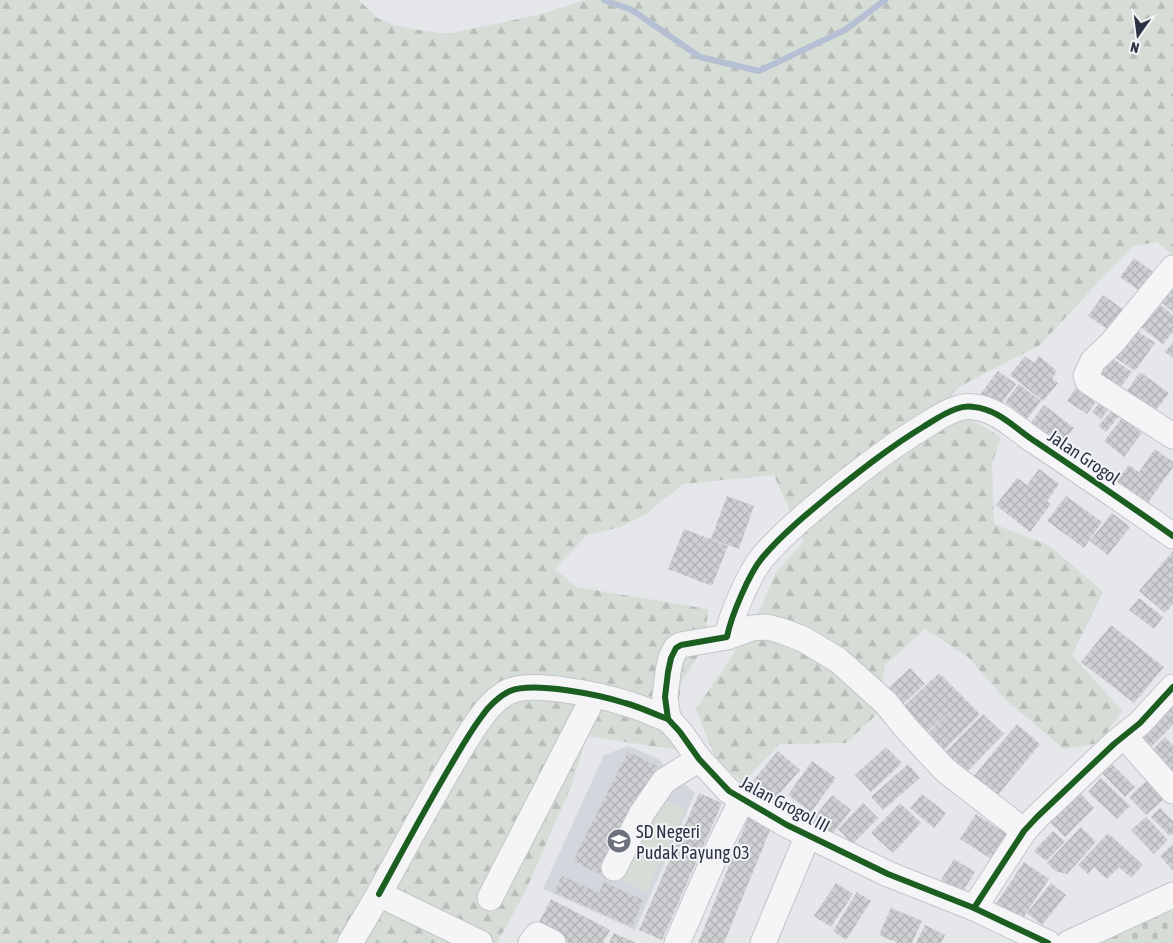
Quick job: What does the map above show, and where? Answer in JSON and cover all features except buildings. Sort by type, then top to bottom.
[{"type":"street","points":[[1173,268],[1094,362],[1086,376],[1088,381],[1097,388],[1173,436]]},
{"type":"street","name":"Jalan Grogol","points":[[727,637],[730,624],[751,576],[762,558],[784,535],[818,505],[892,446],[957,408],[975,407],[991,412],[1008,421],[1035,442],[1173,536]]},
{"type":"street","points":[[350,943],[465,742],[483,715],[497,699],[510,691],[539,686],[625,703],[668,719],[665,697],[671,658],[676,648],[681,645],[727,637],[752,628],[767,627],[782,631],[803,639],[838,660],[886,703],[906,728],[945,770],[1024,831]]},
{"type":"street","points":[[974,908],[1024,831],[1036,817],[1140,723],[1173,688]]},
{"type":"street","points":[[490,898],[594,696]]},
{"type":"street","name":"Jalan Grogol III","points":[[668,719],[680,732],[699,759],[728,791],[742,800],[888,874],[974,908],[1048,943]]},
{"type":"street","points":[[1124,736],[1173,791]]},
{"type":"street","points":[[614,868],[642,813],[664,780],[699,759]]},
{"type":"street","points":[[677,943],[722,840],[742,800]]},
{"type":"street","points":[[763,943],[808,835]]},
{"type":"street","points":[[379,894],[480,943]]},
{"type":"street","points":[[1069,943],[1173,895]]},
{"type":"street","points":[[531,943],[536,935],[553,943]]},
{"type":"shaded area","name":"SD Negeri Pudak Payung 03","points":[[629,746],[660,760],[665,767],[695,793],[635,930],[543,889],[604,755]]},
{"type":"green space","points":[[0,0],[359,0],[377,18],[394,25],[447,34],[542,14],[585,0],[1173,0],[1173,255],[1157,242],[1134,246],[1040,345],[968,382],[954,391],[946,405],[1001,437],[992,464],[994,524],[1050,546],[1103,592],[1072,655],[1122,711],[1099,743],[1064,749],[1006,700],[968,657],[925,629],[885,665],[877,714],[846,743],[780,744],[743,782],[717,762],[696,709],[728,662],[761,607],[776,572],[804,542],[774,475],[683,484],[646,514],[620,527],[587,535],[555,569],[576,587],[708,609],[705,645],[681,683],[676,727],[678,750],[587,736],[572,784],[526,890],[497,943],[0,943]]},
{"type":"green space","points":[[656,795],[685,810],[647,892],[613,876]]},
{"type":"green space","points":[[1173,906],[1173,943],[1090,943]]},
{"type":"waterway","points":[[604,0],[632,10],[700,57],[759,71],[845,30],[885,0]]},
{"type":"cycle path","points":[[1048,943],[974,908],[888,874],[787,825],[729,791],[699,759],[680,732],[668,719],[665,697],[671,658],[676,648],[681,645],[727,637],[736,607],[757,565],[795,524],[887,451],[939,417],[960,408],[983,409],[999,416],[1173,536]]},
{"type":"cycle path","points":[[974,908],[1024,831],[1114,744],[1140,723],[1173,687]]},
{"type":"cycle path","points":[[379,894],[470,734],[487,709],[506,693],[521,688],[567,690],[636,706],[668,719]]},
{"type":"place","name":"SD Negeri Pudak Payung 03","points":[[619,841]]}]
